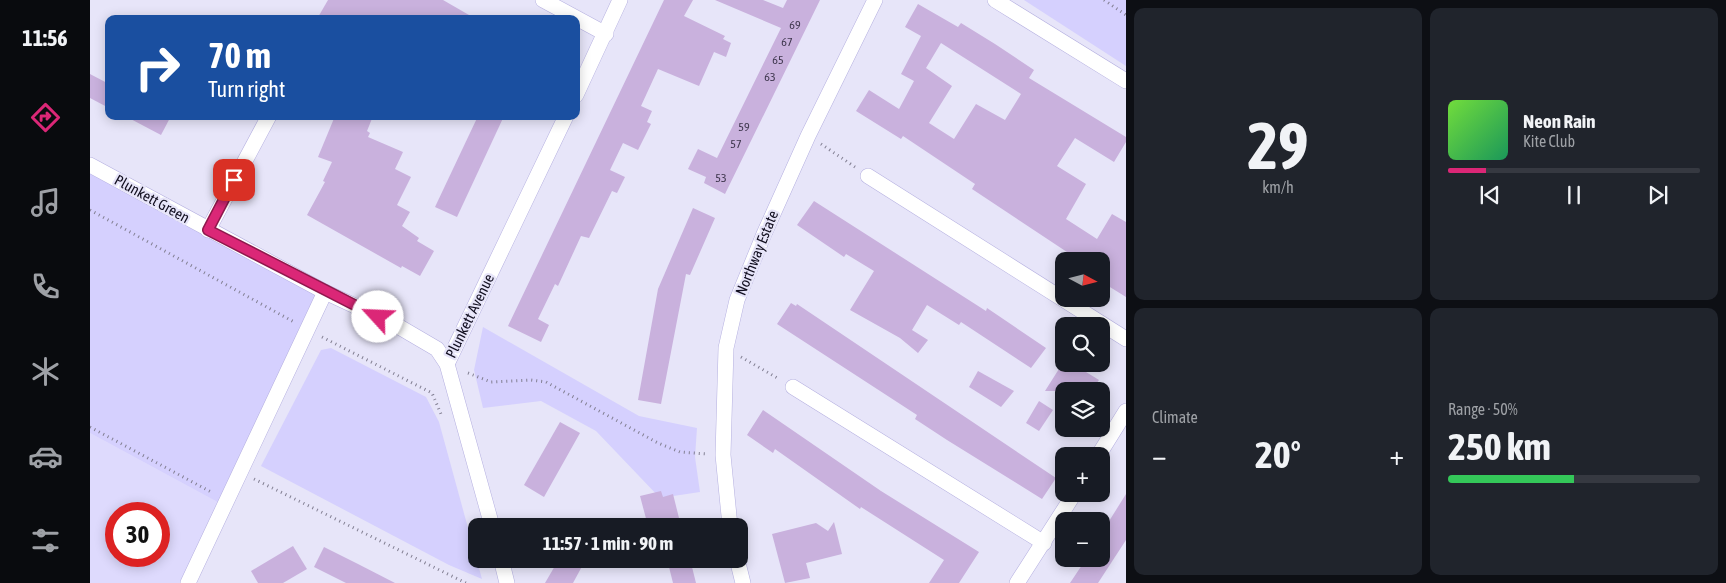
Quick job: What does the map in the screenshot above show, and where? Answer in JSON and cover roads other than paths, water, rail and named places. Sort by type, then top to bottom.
[{"type":"street","points":[[543,0],[571,15]]},
{"type":"street","points":[[580,87],[606,34],[620,0]]},
{"type":"street","name":"Northway Estate","points":[[729,518],[723,455],[726,348],[737,300],[808,136],[875,0]]},
{"type":"street","points":[[995,0],[1126,81]]},
{"type":"street","points":[[580,20],[606,34]]},
{"type":"street","points":[[208,230],[268,120]]},
{"type":"street","name":"Plunkett Avenue","points":[[490,518],[447,364],[564,120]]},
{"type":"street","name":"Plunkett Green","points":[[90,165],[325,292],[396,325],[437,349],[447,364]]},
{"type":"street","points":[[868,176],[1126,340]]},
{"type":"street","points":[[188,583],[325,292]]},
{"type":"street","points":[[793,387],[1044,542]]},
{"type":"street","points":[[1104,447],[1126,411]]},
{"type":"street","points":[[1017,583],[1069,502]]},
{"type":"street","points":[[503,568],[507,583]]},
{"type":"street","points":[[739,568],[743,583]]}]
